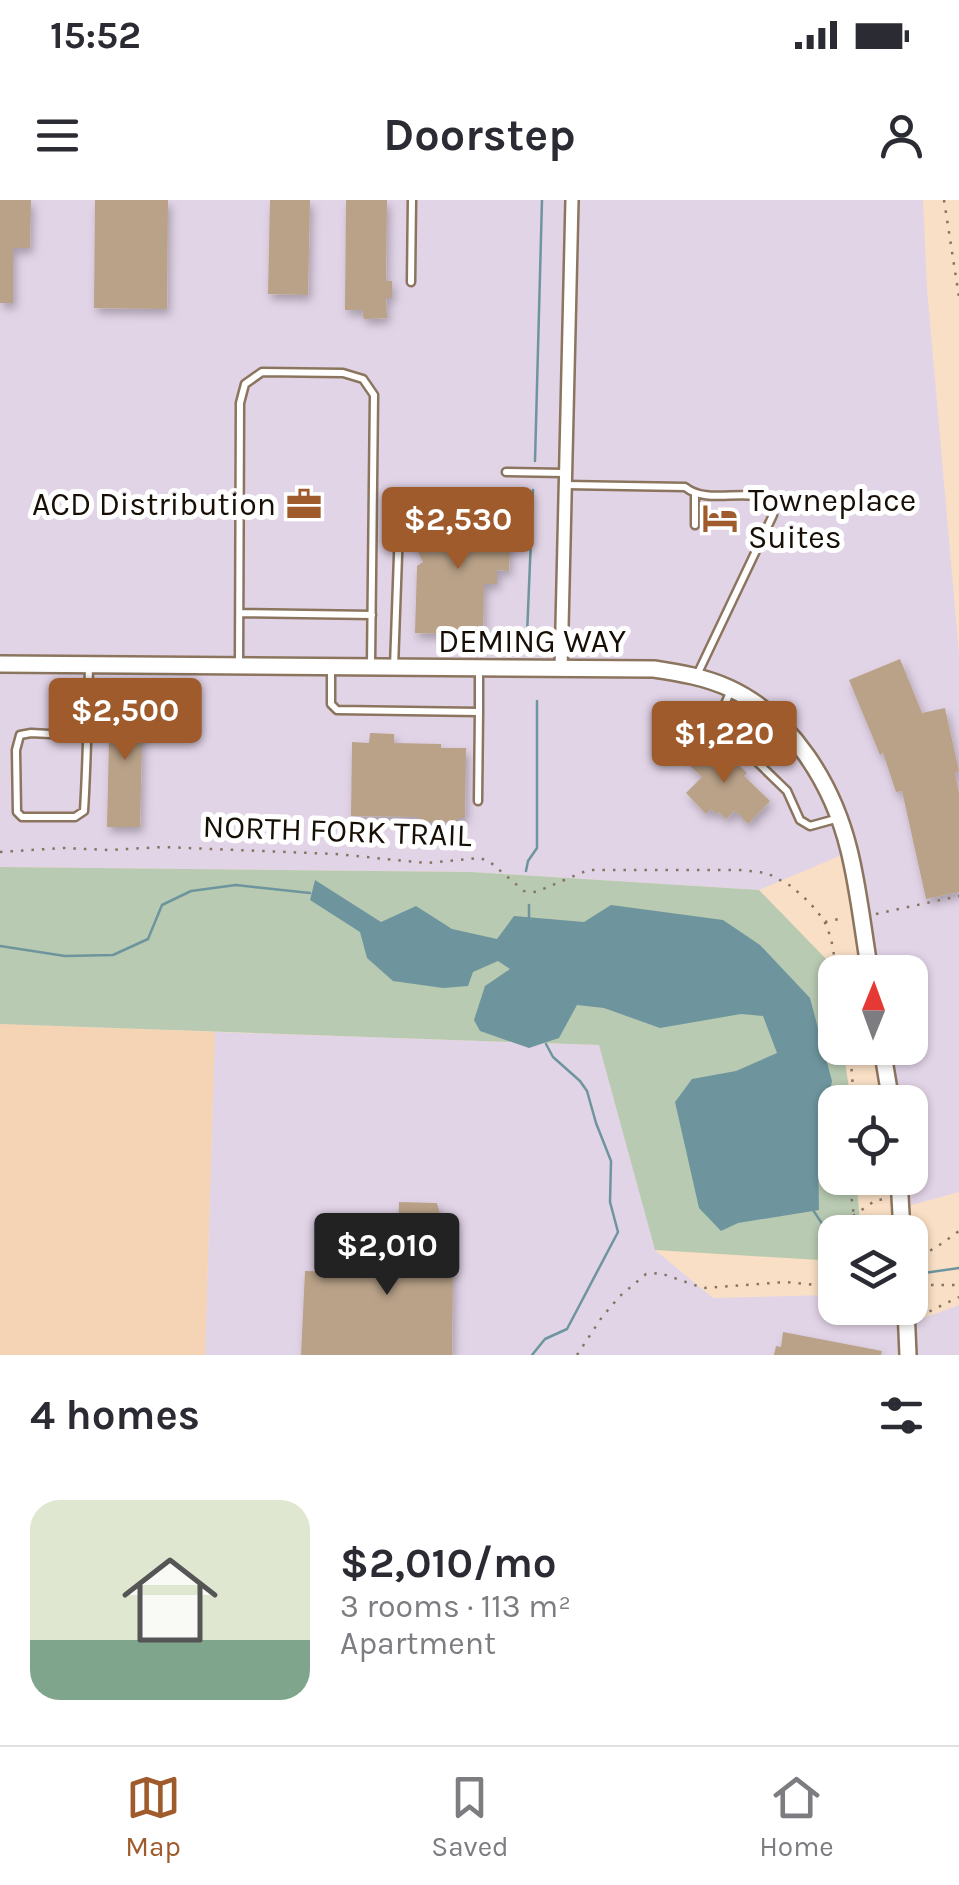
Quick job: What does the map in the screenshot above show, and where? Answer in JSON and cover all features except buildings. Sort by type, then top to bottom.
[{"type":"street","points":[[561,669],[572,200]]},
{"type":"street","name":"DEMING WAY","points":[[0,664],[654,669],[697,676],[732,689],[777,719],[821,776],[849,851],[867,955]]},
{"type":"street","points":[[900,1195],[901,1215]]},
{"type":"street","points":[[907,1325],[908,1355]]},
{"type":"lane","points":[[410,282],[412,200]]},
{"type":"lane","points":[[239,666],[240,403],[245,384],[262,372],[344,373],[363,379],[374,395],[372,668]]},
{"type":"lane","points":[[506,472],[685,486],[696,496],[764,496],[773,504],[697,676]]},
{"type":"lane","points":[[695,525],[696,496]]},
{"type":"lane","points":[[394,668],[400,500]]},
{"type":"lane","points":[[240,613],[372,614]]},
{"type":"lane","points":[[88,736],[20,736],[16,750],[17,812],[22,817],[75,817],[84,810],[88,736],[89,665]]},
{"type":"lane","points":[[331,667],[331,704],[337,710],[479,712]]},
{"type":"lane","points":[[478,801],[479,668]]},
{"type":"lane","points":[[732,689],[717,722],[787,791],[806,825],[839,818]]},
{"type":"path","points":[[944,200],[959,298]]},
{"type":"path","name":"NORTH FORK TRAIL","points":[[0,852],[162,847],[351,855],[426,863],[480,858],[524,890],[536,892],[588,870],[767,873],[809,902],[832,938],[834,955]]},
{"type":"path","points":[[876,914],[959,896]]},
{"type":"path","points":[[824,922],[842,918]]},
{"type":"path","points":[[854,1215],[876,1200],[900,1199]]},
{"type":"path","points":[[928,1252],[959,1231]]},
{"type":"path","points":[[577,1355],[620,1296],[646,1274],[660,1273],[703,1288],[786,1282],[818,1285]]},
{"type":"path","points":[[928,1284],[959,1285]]},
{"type":"path","points":[[928,1307],[959,1297]]},
{"type":"shaded area","points":[[0,200],[923,200],[959,654],[959,1192],[901,1208],[900,1195],[928,1195],[928,1085],[888,1085],[885,1065],[928,1065],[928,955],[867,955],[849,852],[759,890],[471,872],[0,867]]},
{"type":"shaded area","points":[[0,1024],[215,1032],[205,1355],[0,1355]]},
{"type":"shaded area","points":[[215,1032],[600,1045],[655,1250],[713,1298],[818,1295],[818,1325],[928,1325],[928,1316],[959,1305],[959,1355],[205,1355]]},
{"type":"green space","points":[[0,867],[471,872],[759,890],[822,955],[818,955],[818,1065],[846,1065],[848,1085],[818,1085],[818,1195],[858,1195],[859,1215],[818,1215],[818,1260],[655,1250],[599,1045],[0,1024]]},
{"type":"water","points":[[315,880],[381,922],[416,906],[452,929],[497,939],[514,916],[584,922],[611,905],[723,920],[760,945],[810,998],[818,1028],[818,1065],[828,1065],[832,1081],[831,1085],[818,1085],[819,1210],[738,1223],[721,1231],[699,1208],[675,1102],[692,1079],[736,1071],[777,1053],[763,1016],[741,1014],[660,1028],[604,1008],[577,1005],[559,1038],[529,1048],[480,1031],[474,1020],[485,986],[510,969],[498,961],[473,972],[468,986],[443,988],[393,981],[367,958],[360,932],[310,900]]},
{"type":"waterway","points":[[535,461],[542,200]]},
{"type":"waterway","points":[[527,635],[533,490]]},
{"type":"waterway","points":[[526,871],[537,848],[537,701]]},
{"type":"waterway","points":[[0,946],[65,956],[113,955],[148,939],[162,905],[191,891],[236,885],[310,893]]},
{"type":"waterway","points":[[529,905],[529,918]]},
{"type":"waterway","points":[[532,1355],[545,1339],[567,1329],[618,1232],[610,1202],[611,1161],[587,1091],[553,1057],[546,1044]]},
{"type":"waterway","points":[[811,1207],[818,1218]]},
{"type":"waterway","points":[[928,1272],[959,1268]]},
{"type":"place","name":"ACD Distribution","points":[[304,504]]},
{"type":"place","name":"Towneplace Suites","points":[[720,518]]}]
